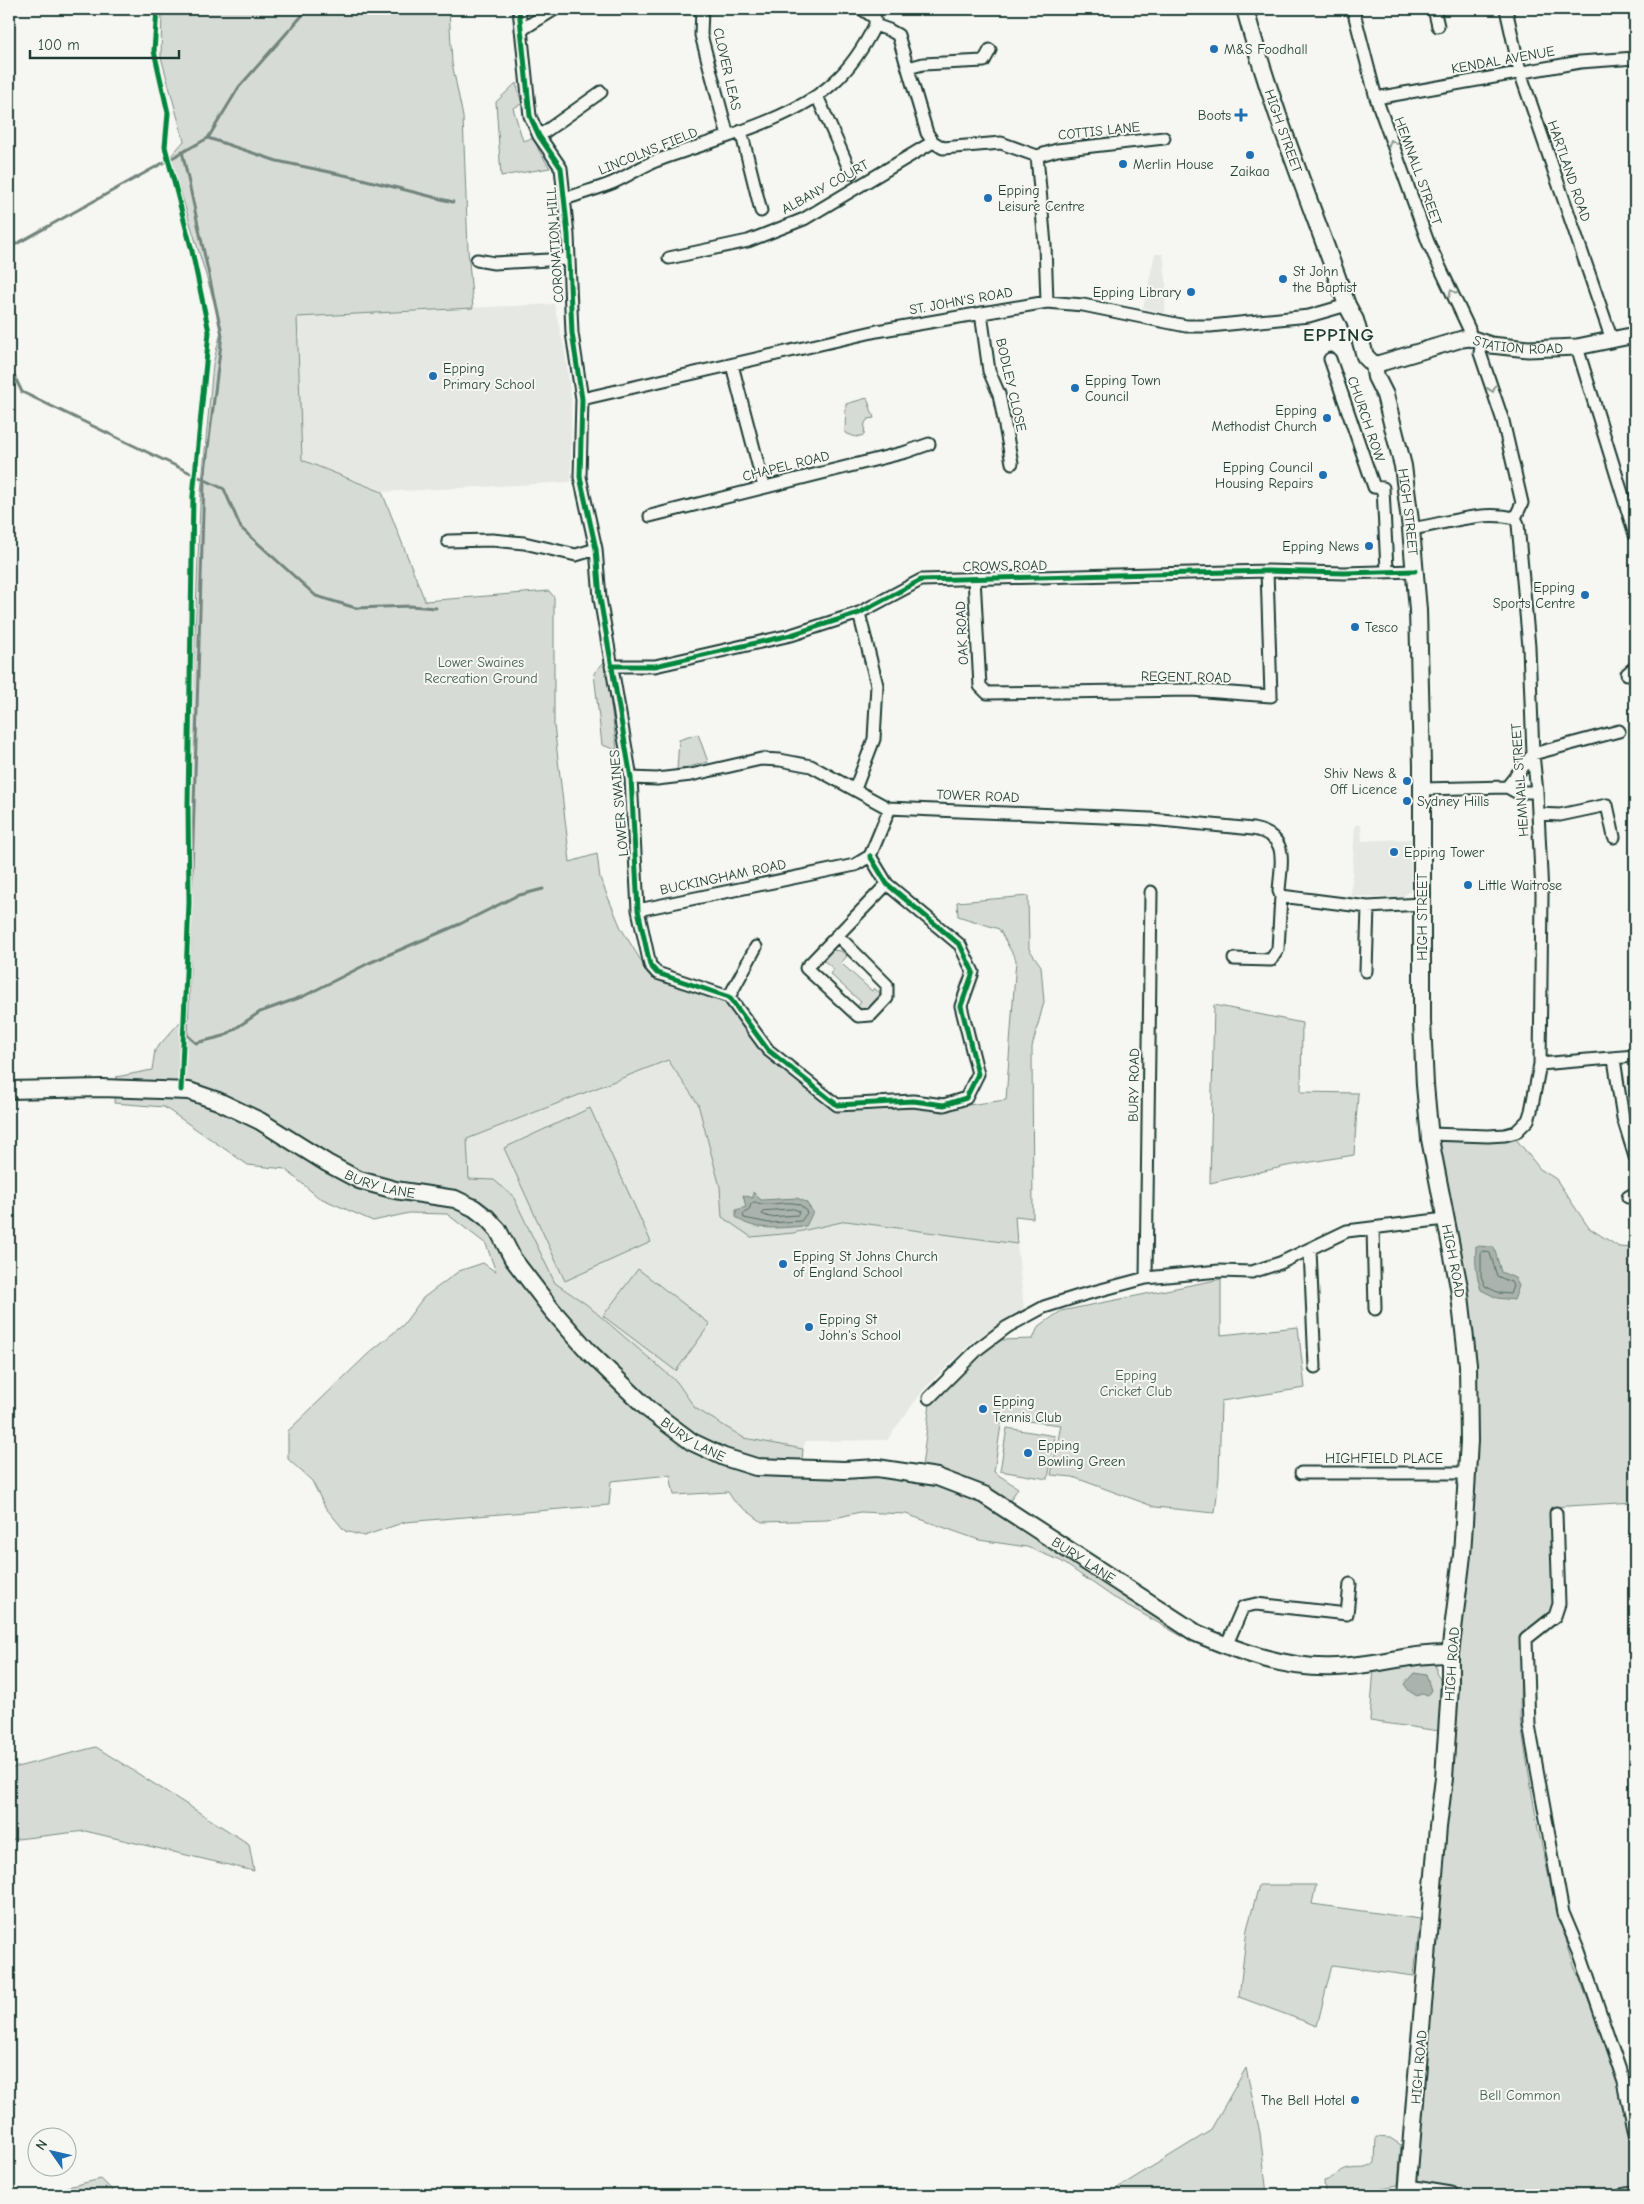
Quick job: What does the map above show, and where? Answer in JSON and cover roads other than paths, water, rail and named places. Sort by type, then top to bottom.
[{"type":"main road","name":"HIGH STREET","points":[[1245,9],[1285,138],[1347,305],[1355,320],[1364,356],[1374,365],[1376,377],[1385,395],[1403,466],[1415,571],[1423,789],[1421,904],[1422,1022],[1430,1134]]},
{"type":"main road","name":"BURY LANE","points":[[9,1090],[102,1088],[189,1091],[218,1101],[260,1121],[358,1180],[395,1190],[455,1199],[474,1208],[498,1230],[513,1259],[552,1310],[589,1352],[648,1409],[692,1442],[724,1457],[756,1467],[844,1470],[878,1468],[937,1477],[984,1495],[1181,1623],[1226,1646],[1286,1664],[1322,1667],[1372,1663],[1426,1653],[1450,1654]]},
{"type":"main road","name":"HIGH ROAD","points":[[1407,2192],[1438,1827],[1444,1778],[1450,1687],[1450,1654],[1462,1555],[1467,1474],[1468,1365],[1459,1287],[1430,1134]]},
{"type":"street","name":"CORONATION HILL","points":[[519,9],[530,116],[539,136],[561,168],[565,199],[572,342],[582,399]]},
{"type":"street","points":[[521,30],[555,9]]},
{"type":"street","name":"CLOVER LEAS","points":[[702,9],[701,35],[728,136]]},
{"type":"street","points":[[862,9],[874,18],[875,25],[898,35],[926,133],[932,142],[942,148],[1002,143],[1037,156],[1045,245],[1047,302]]},
{"type":"street","name":"HEMNALL STREET","points":[[1353,9],[1376,98],[1428,242],[1476,340],[1503,421],[1522,503],[1515,518],[1518,524],[1529,647],[1533,754],[1537,792],[1542,894],[1540,1064],[1528,1120],[1516,1132],[1488,1136],[1430,1134]]},
{"type":"street","points":[[1434,9],[1438,26]]},
{"type":"street","name":"HARTLAND ROAD","points":[[1506,9],[1520,72],[1612,340]]},
{"type":"street","name":"LINCOLNS FIELD","points":[[565,199],[613,182],[650,163],[741,131],[780,115],[817,96],[849,67],[862,49],[875,25]]},
{"type":"street","points":[[908,68],[923,64],[984,61],[990,50]]},
{"type":"street","name":"KENDAL AVENUE","points":[[1376,98],[1580,62],[1635,58]]},
{"type":"street","points":[[539,136],[601,92]]},
{"type":"street","points":[[817,96],[851,173]]},
{"type":"street","points":[[741,131],[761,211]]},
{"type":"street","name":"COTTIS LANE","points":[[1037,156],[1057,150],[1164,138]]},
{"type":"street","name":"ALBANY COURT","points":[[669,258],[748,241],[804,219],[932,142]]},
{"type":"street","name":"CORONATION HILL","points":[[477,260],[494,263],[568,259]]},
{"type":"street","name":"ST. JOHN'S ROAD","points":[[582,399],[877,331],[1047,302],[1083,305],[1186,326],[1210,326],[1309,316],[1347,305]]},
{"type":"street","name":"BODLEY CLOSE","points":[[981,313],[989,371],[999,394],[1012,463]]},
{"type":"street","name":"STATION ROAD","points":[[1374,365],[1446,342],[1476,340],[1528,349],[1577,347],[1635,335]]},
{"type":"street","points":[[1577,347],[1635,536]]},
{"type":"street","name":"CHURCH ROW","points":[[1330,359],[1374,487],[1383,488],[1387,570]]},
{"type":"street","points":[[732,365],[764,487]]},
{"type":"street","name":"LOWER SWAINES","points":[[582,399],[580,477],[596,549],[600,598],[630,778],[638,910]]},
{"type":"street","name":"CHAPEL ROAD","points":[[650,516],[906,452],[929,444]]},
{"type":"street","points":[[1411,529],[1466,518],[1504,515],[1515,518]]},
{"type":"street","points":[[448,541],[492,540],[524,543],[576,555],[596,549]]},
{"type":"street","name":"CROWS ROAD","points":[[611,666],[654,666],[791,635],[859,613],[921,580],[1267,571],[1344,573],[1387,570],[1415,571]]},
{"type":"street","name":"REGENT ROAD","points":[[980,686],[987,694],[1191,690],[1271,696],[1267,571]]},
{"type":"street","name":"OAK ROAD","points":[[974,578],[980,686]]},
{"type":"street","points":[[855,789],[874,739],[877,684],[859,613]]},
{"type":"street","points":[[1507,787],[1533,754],[1619,730]]},
{"type":"street","name":"TOWER ROAD","points":[[630,778],[665,778],[691,775],[761,759],[770,759],[810,766],[890,808],[1151,819],[1266,832],[1277,840],[1281,852],[1278,950],[1271,960],[1234,960]]},
{"type":"street","points":[[1423,789],[1507,787],[1516,792],[1537,792]]},
{"type":"street","points":[[1538,814],[1560,815],[1607,805],[1614,837]]},
{"type":"street","points":[[638,910],[650,965],[657,973],[729,997],[768,1050],[837,1105],[913,1101],[944,1105],[966,1098],[978,1074],[961,1006],[973,972],[960,945],[887,884],[870,856],[890,808]]},
{"type":"street","name":"BUCKINGHAM ROAD","points":[[638,910],[855,865],[870,856]]},
{"type":"street","points":[[837,935],[888,985],[887,998],[871,1015],[858,1016],[806,968],[837,935],[887,884]]},
{"type":"street","name":"BURY ROAD","points":[[1146,1278],[1151,892]]},
{"type":"street","points":[[1281,896],[1368,907],[1421,904]]},
{"type":"street","points":[[1366,971],[1368,907]]},
{"type":"street","points":[[729,997],[756,946]]},
{"type":"street","points":[[1540,1064],[1635,1056]]},
{"type":"street","points":[[1614,1059],[1623,1118],[1635,1157]]},
{"type":"street","points":[[928,1398],[959,1366],[1007,1327],[1044,1307],[1146,1278],[1219,1272],[1252,1272],[1280,1263],[1347,1231],[1445,1219]]},
{"type":"street","points":[[1373,1228],[1375,1309]]},
{"type":"street","points":[[1310,1249],[1315,1367]]},
{"type":"street","name":"HIGHFIELD PLACE","points":[[1301,1473],[1467,1474]]},
{"type":"street","points":[[1556,1513],[1559,1604],[1555,1616],[1526,1639],[1529,1725],[1563,1913],[1579,1951],[1624,2082],[1635,2134]]},
{"type":"street","points":[[1226,1646],[1243,1607],[1256,1604],[1347,1614],[1350,1584]]},
{"type":"street","points":[[1407,2192],[1451,2195]]},
{"type":"street","points":[[1625,2195],[1635,2194]]},
{"type":"water","points":[[753,1192],[761,1200],[797,1198],[806,1202],[813,1212],[806,1226],[770,1228],[751,1225],[736,1217],[736,1210],[746,1207],[743,1195],[753,1198]]},
{"type":"water","points":[[1476,1246],[1494,1247],[1501,1272],[1515,1278],[1519,1286],[1514,1300],[1497,1298],[1481,1290],[1476,1268]]},
{"type":"water","points":[[1414,1673],[1426,1675],[1431,1690],[1428,1695],[1421,1694],[1417,1696],[1409,1691],[1404,1684]]},
{"type":"waterway","points":[[9,248],[208,138],[239,87],[308,9]]},
{"type":"waterway","points":[[208,138],[277,161],[358,178],[453,202]]},
{"type":"waterway","points":[[182,151],[222,335],[204,480],[187,1035],[196,1043],[224,1036],[260,1012],[304,996],[369,963],[460,924],[516,896],[543,889]]},
{"type":"waterway","points":[[9,365],[22,392],[224,489],[241,528],[316,596],[356,608],[410,606],[436,608]]},
{"type":"place","name":"M&S Foodhall","points":[[1214,49]]},
{"type":"place","name":"Boots","points":[[1241,115]]},
{"type":"place","name":"Zaikaa","points":[[1250,155]]},
{"type":"place","name":"Merlin House","points":[[1123,164]]},
{"type":"place","name":"Epping Leisure Centre","points":[[988,198]]},
{"type":"place","name":"St John the Baptist","points":[[1283,279]]},
{"type":"place","name":"Epping Library","points":[[1191,292]]},
{"type":"place","name":"Epping Primary School","points":[[433,376]]},
{"type":"place","name":"Epping Town Council","points":[[1075,388]]},
{"type":"place","name":"Epping Methodist Church","points":[[1327,418]]},
{"type":"place","name":"Epping Council Housing Repairs","points":[[1323,475]]},
{"type":"place","name":"Epping News","points":[[1369,546]]},
{"type":"place","name":"Epping Sports Centre","points":[[1585,595]]},
{"type":"place","name":"Tesco","points":[[1355,627]]},
{"type":"place","name":"Shiv News & Off Licence","points":[[1407,781]]},
{"type":"place","name":"Sydney Hills","points":[[1407,801]]},
{"type":"place","name":"Epping Tower","points":[[1394,852]]},
{"type":"place","name":"Little Waitrose","points":[[1468,885]]},
{"type":"place","name":"Epping St Johns Church of England School","points":[[783,1264]]},
{"type":"place","name":"Epping St John's School","points":[[809,1327]]},
{"type":"place","name":"Epping Tennis Club","points":[[983,1409]]},
{"type":"place","name":"Epping Bowling Green","points":[[1028,1453]]},
{"type":"place","name":"The Bell Hotel","points":[[1355,2100]]},
{"type":"district","name":"EPPING","points":[[1339,335]]},
{"type":"park label","name":"Lower Swaines Recreation Ground","points":[[481,670]]},
{"type":"park label","name":"Epping Cricket Club","points":[[1136,1384]]},
{"type":"park label","name":"Bell Common","points":[[1520,2095]]}]
